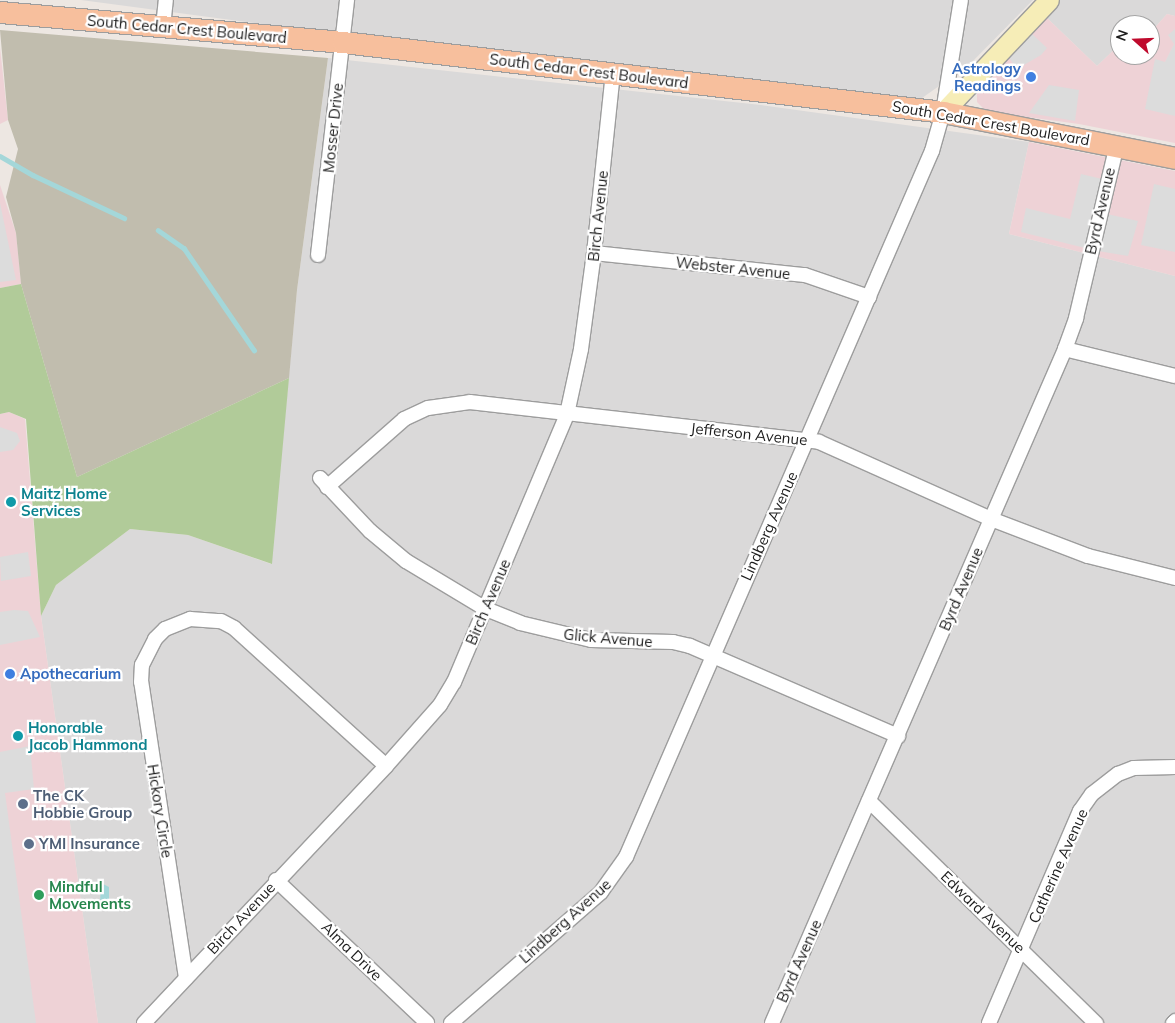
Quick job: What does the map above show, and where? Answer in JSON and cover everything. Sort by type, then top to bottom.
[{"type":"main road","name":"South Cedar Crest Boulevard","points":[[0,12],[343,42],[944,112],[1175,158]]},
{"type":"street","points":[[163,27],[166,0]]},
{"type":"street","name":"Mosser Drive","points":[[318,255],[348,0]]},
{"type":"street","points":[[944,112],[961,0]]},
{"type":"street","name":"Lindberg Avenue","points":[[451,1023],[601,892],[616,874],[626,857],[711,655],[870,297],[932,152],[944,112],[1049,0]]},
{"type":"street","name":"Birch Avenue","points":[[144,1023],[276,880],[386,766],[445,698],[486,609],[567,414],[581,349],[594,253],[613,73]]},
{"type":"street","name":"Byrd Avenue","points":[[772,1023],[1065,349],[1076,318],[1117,145]]},
{"type":"street","name":"Webster Avenue","points":[[594,253],[805,275],[870,297]]},
{"type":"street","points":[[1065,349],[1175,376]]},
{"type":"street","name":"Jefferson Avenue","points":[[324,482],[386,431],[428,408],[470,402],[807,440],[819,442],[992,519],[1088,556],[1175,578]]},
{"type":"street","name":"Glick Avenue","points":[[324,482],[370,531],[406,561],[486,609],[555,633],[627,642],[673,642],[711,655],[898,736]]},
{"type":"street","name":"Hickory Circle","points":[[186,978],[141,682],[142,666],[155,640],[176,623],[190,619],[221,621],[234,628],[386,766]]},
{"type":"street","name":"Catherine Avenue","points":[[989,1023],[1080,811],[1092,794],[1118,774],[1134,768],[1175,767]]},
{"type":"street","name":"Edward Avenue","points":[[869,801],[1096,1023]]},
{"type":"street","name":"Alma Drive","points":[[276,880],[427,1023]]},
{"type":"shaded area","points":[[81,0],[1033,0],[969,65],[922,98],[910,98],[314,31]]},
{"type":"shaded area","points":[[1060,0],[1175,0],[1175,16],[1167,14],[1160,22],[1160,15],[1110,15],[1110,54],[1097,66],[1045,16]]},
{"type":"shaded area","points":[[1167,14],[1175,16],[1175,143],[1079,124],[984,109],[977,102],[977,88],[1045,16],[1097,66],[1110,54],[1110,65],[1160,65],[1160,22]]},
{"type":"shaded area","points":[[1175,29],[1175,116],[1145,109],[1154,65],[1160,65],[1160,60],[1165,62],[1174,44],[1168,35]]},
{"type":"shaded area","points":[[0,30],[328,58],[297,290],[289,378],[77,477],[21,284],[16,233],[6,197],[18,149],[8,120]]},
{"type":"shaded area","points":[[1030,32],[1047,48],[1041,55],[1017,69],[1007,55]]},
{"type":"shaded area","points":[[0,48],[8,120],[0,124]]},
{"type":"shaded area","points":[[328,58],[761,105],[1029,142],[1009,234],[1175,276],[1175,1023],[98,1023],[41,616],[56,585],[130,529],[188,535],[271,564],[297,290]]},
{"type":"shaded area","points":[[1049,85],[1079,90],[1075,121],[1029,113]]},
{"type":"shaded area","points":[[1029,142],[1175,171],[1175,276],[1009,234]]},
{"type":"shaded area","points":[[1081,174],[1102,179],[1085,248],[1021,232],[1026,208],[1070,219]]},
{"type":"shaded area","points":[[1154,184],[1175,189],[1175,252],[1141,245]]},
{"type":"shaded area","points":[[0,185],[16,233],[21,284],[0,288]]},
{"type":"shaded area","points":[[0,203],[16,280],[0,282]]},
{"type":"shaded area","points":[[1107,214],[1138,221],[1128,256],[1098,251]]},
{"type":"shaded area","points":[[9,412],[25,419],[41,616],[98,1023],[0,1023],[0,414]]},
{"type":"shaded area","points":[[0,427],[17,433],[20,441],[13,450],[0,452]]},
{"type":"shaded area","points":[[28,552],[31,576],[1,581],[0,557]]},
{"type":"shaded area","points":[[28,611],[40,637],[0,645],[0,612]]},
{"type":"shaded area","points":[[30,746],[34,789],[5,793],[36,1023],[0,1023],[0,752]]},
{"type":"green space","points":[[21,284],[77,477],[289,378],[272,564],[188,535],[130,529],[56,585],[41,616],[26,419],[9,412],[0,414],[0,288]]},
{"type":"water","points":[[101,883],[109,887],[109,905],[100,904]]},
{"type":"waterway","points":[[0,156],[33,175],[124,218]]},
{"type":"waterway","points":[[158,230],[184,248],[254,350]]},
{"type":"place","name":"Astrology Readings","points":[[1031,77]]},
{"type":"place","name":"Maitz Home Services","points":[[11,502]]},
{"type":"place","name":"Apothecarium","points":[[10,674]]},
{"type":"place","name":"Honorable Jacob Hammond","points":[[18,736]]},
{"type":"place","name":"The CK Hobbie Group","points":[[23,804]]},
{"type":"place","name":"YMI Insurance","points":[[29,844]]},
{"type":"place","name":"Mindful Movements","points":[[39,895]]}]
